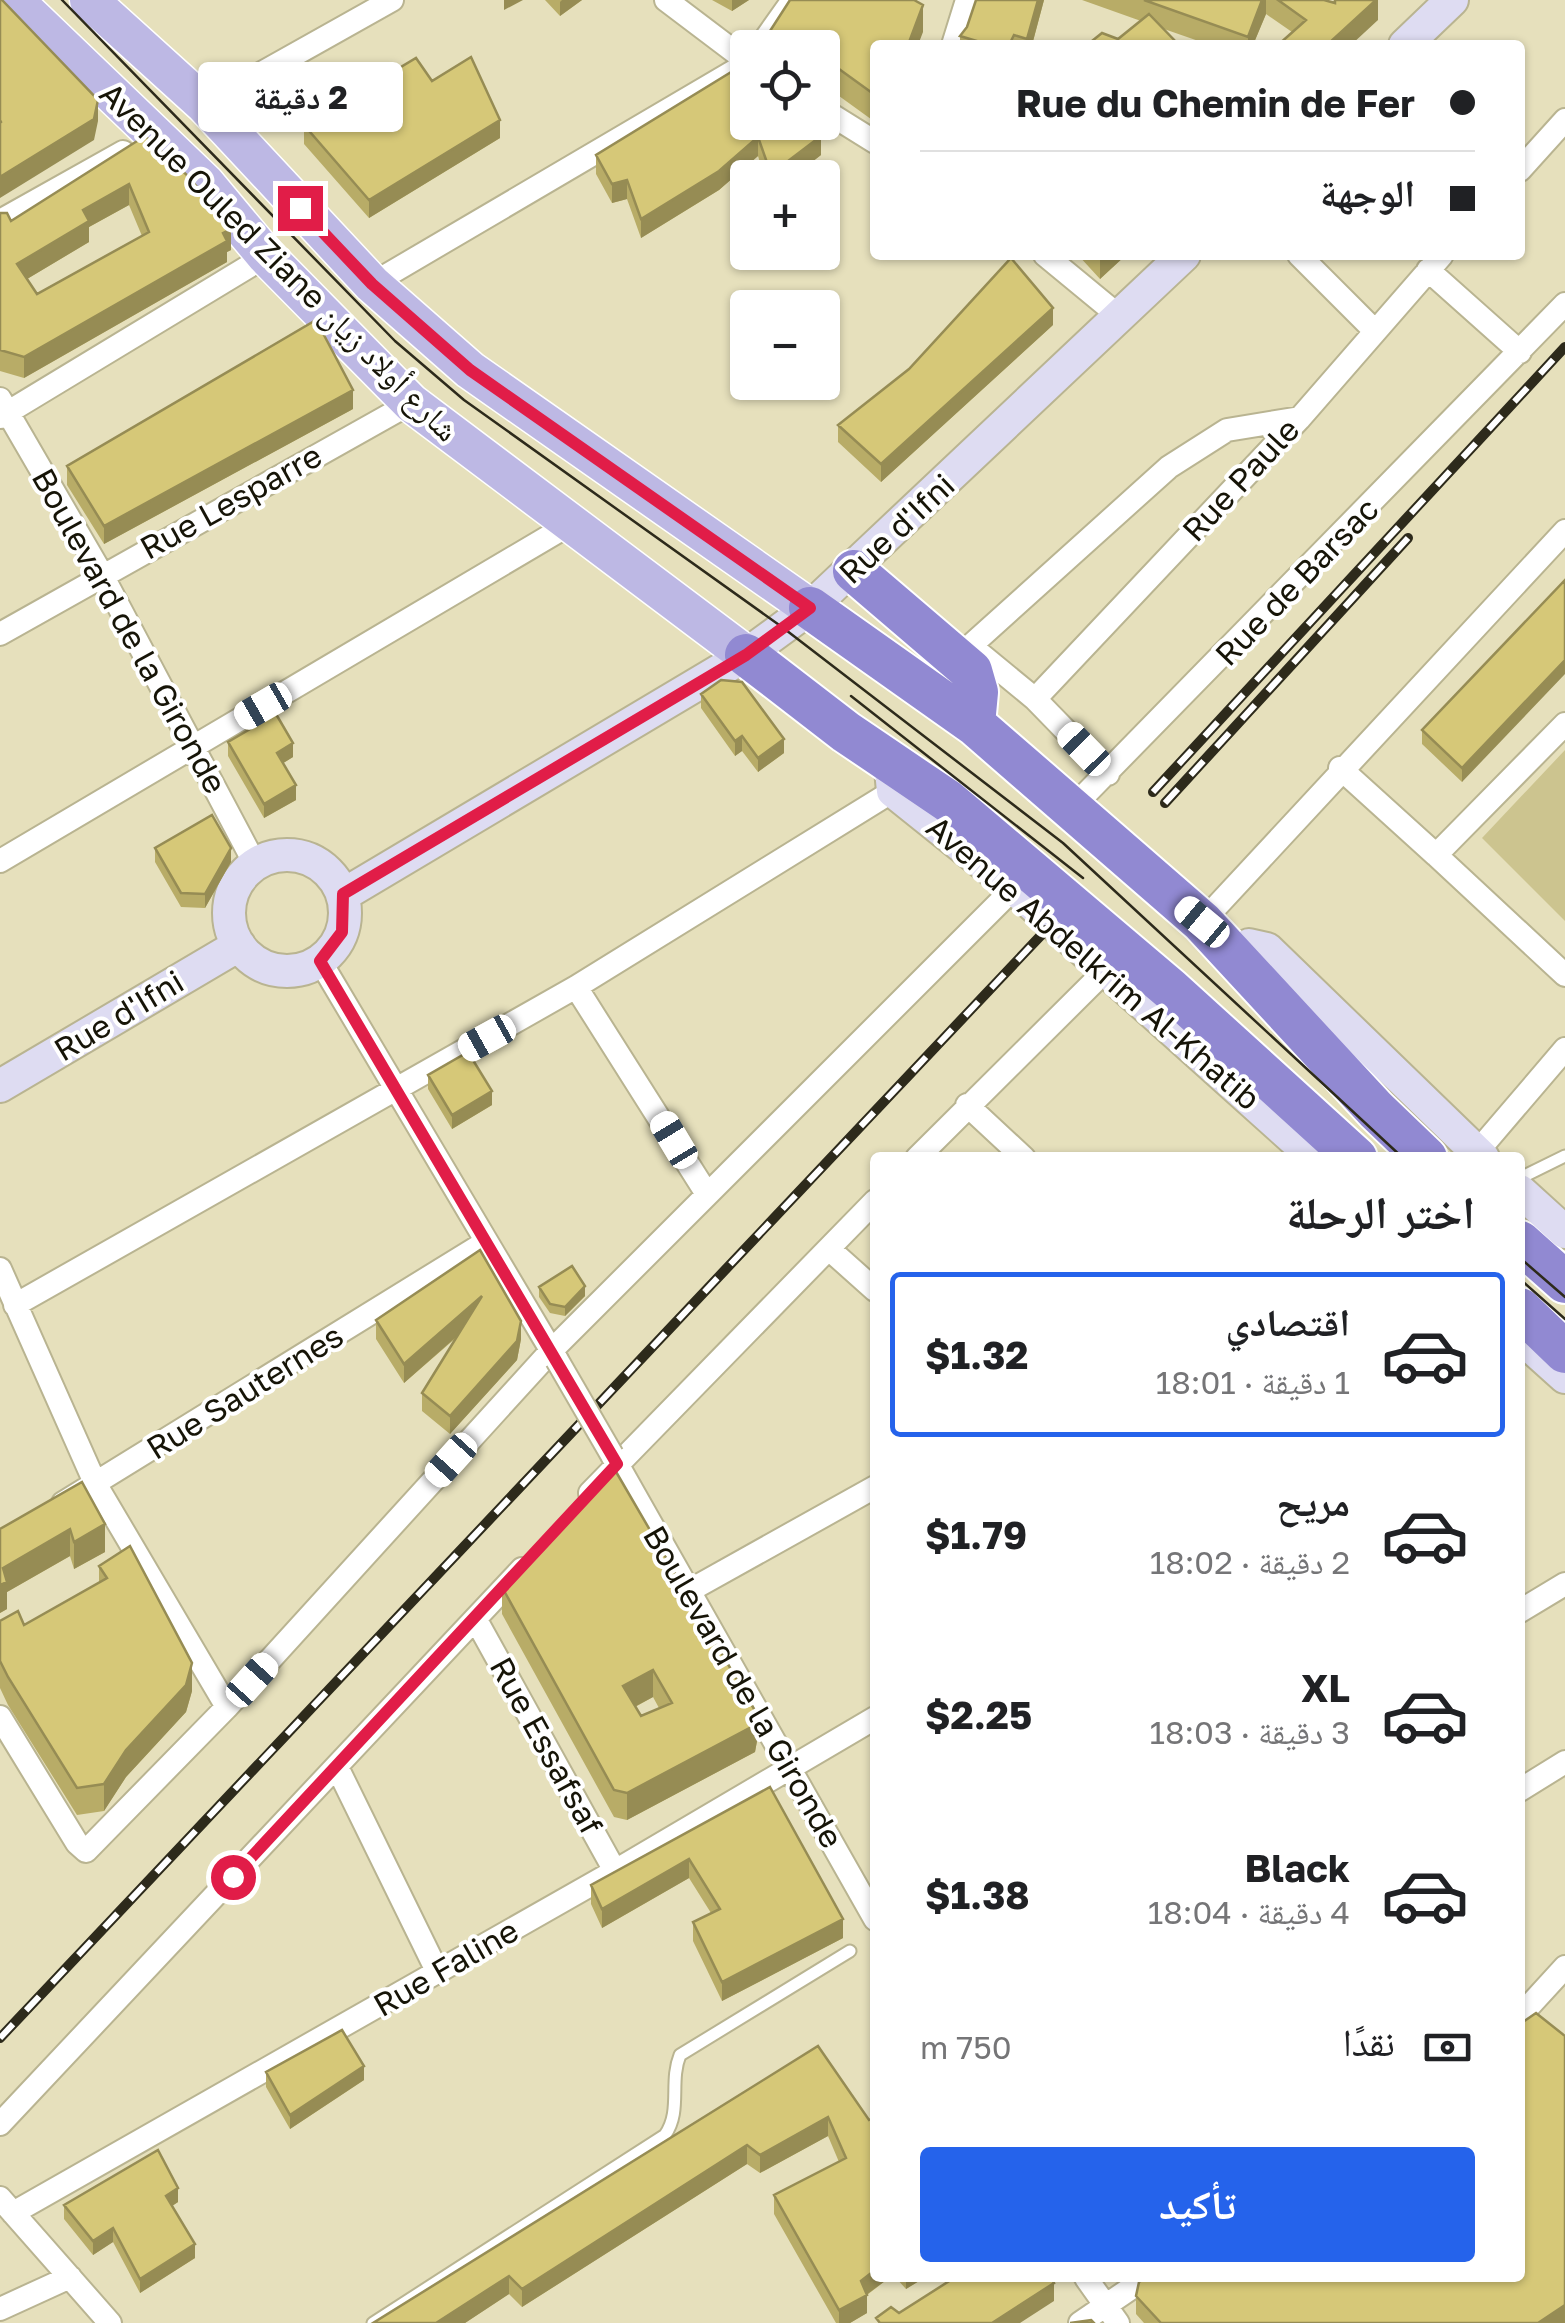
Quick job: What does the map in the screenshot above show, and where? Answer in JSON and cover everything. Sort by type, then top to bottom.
[{"type":"highway","points":[[854,571],[965,653],[976,678],[974,724]]},
{"type":"highway","name":"Avenue Ouled Ziane شارع أولاد زيان","points":[[810,608],[974,724],[1202,922],[1353,1086],[1420,1152]]},
{"type":"highway","points":[[746,655],[892,775],[948,801],[1170,989],[1349,1152]]},
{"type":"highway","points":[[1106,969],[1170,989]]},
{"type":"highway","points":[[1525,1246],[1565,1282]]},
{"type":"highway","points":[[1525,1314],[1565,1352]]},
{"type":"main road","name":"Avenue Ouled Ziane شارع أولاد زيان","points":[[14,0],[205,183],[266,256],[411,403],[489,466],[572,523],[746,655]]},
{"type":"main road","name":"Avenue Ouled Ziane شارع أولاد زيان","points":[[89,0],[205,105],[372,284],[470,370],[810,608]]},
{"type":"street","points":[[205,105],[392,0]]},
{"type":"street","points":[[666,0],[730,49]]},
{"type":"street","points":[[772,30],[793,0]]},
{"type":"street","points":[[955,40],[967,0]]},
{"type":"street","points":[[1410,40],[1452,0]]},
{"type":"street","points":[[372,284],[730,74]]},
{"type":"street","points":[[840,120],[870,139]]},
{"type":"street","points":[[1525,164],[1565,120]]},
{"type":"street","points":[[0,221],[154,134]]},
{"type":"street","points":[[3,409],[266,256]]},
{"type":"street","points":[[1052,260],[1119,316]]},
{"type":"street","name":"Rue d'Ifni","points":[[343,894],[746,655],[810,608],[854,571],[1179,260]]},
{"type":"street","points":[[1304,260],[1374,331]]},
{"type":"street","points":[[1435,262],[1520,352]]},
{"type":"street","name":"Rue Paule","points":[[1036,700],[1300,418],[1435,262]]},
{"type":"street","name":"Rue de Barsac","points":[[1071,809],[1565,304]]},
{"type":"street","name":"Rue Lesparre","points":[[0,634],[101,573],[411,403]]},
{"type":"street","name":"Boulevard de la Gironde","points":[[3,409],[101,573],[255,864]]},
{"type":"street","points":[[1108,774],[1036,700],[965,653],[1169,466],[1227,430],[1300,418]]},
{"type":"street","points":[[0,861],[572,523]]},
{"type":"street","points":[[1202,922],[1340,768],[1565,531]]},
{"type":"street","points":[[1436,855],[1565,724]]},
{"type":"street","points":[[1340,768],[1565,975]]},
{"type":"street","points":[[15,1305],[576,988],[892,775]]},
{"type":"street","name":"Avenue Abdelkrim Al-Khatib","points":[[892,775],[1308,1152]]},
{"type":"street","points":[[284,855],[314,861],[326,869],[343,894],[342,932],[320,961],[306,968],[276,970],[249,956],[239,945],[229,916],[235,887],[255,864],[284,855]]},
{"type":"street","points":[[0,1717],[84,1852],[227,1707],[707,1194],[1014,888]]},
{"type":"street","points":[[1234,954],[1249,944],[1266,949],[1477,1152]]},
{"type":"street","name":"Rue d'Ifni","points":[[0,1086],[239,945]]},
{"type":"street","points":[[320,961],[554,1355]]},
{"type":"street","points":[[923,1152],[1106,969]]},
{"type":"street","points":[[576,988],[707,1194]]},
{"type":"street","points":[[1482,1152],[1565,1049]]},
{"type":"street","points":[[967,1105],[1018,1152]]},
{"type":"street","points":[[1525,1196],[1565,1232]]},
{"type":"street","points":[[578,1506],[614,1459],[870,1206]]},
{"type":"street","name":"Rue Sauternes","points":[[48,1511],[486,1242]]},
{"type":"street","points":[[829,1250],[870,1286]]},
{"type":"street","points":[[0,1269],[96,1485],[227,1707]]},
{"type":"street","points":[[1525,1340],[1565,1376]]},
{"type":"street","name":"Boulevard de la Gironde","points":[[554,1355],[870,1910]]},
{"type":"street","points":[[687,1592],[870,1490]]},
{"type":"street","points":[[0,2124],[540,1549]]},
{"type":"street","points":[[1525,1608],[1565,1584]]},
{"type":"street","name":"Rue Essafsaf","points":[[476,1620],[616,1872]]},
{"type":"street","name":"Rue Faline","points":[[7,2206],[616,1872],[870,1721]]},
{"type":"street","points":[[1525,1787],[1565,1762]]},
{"type":"street","points":[[337,1768],[438,1972]]},
{"type":"street","points":[[1532,2014],[1565,1967]]},
{"type":"street","points":[[7,2206],[110,2323]]},
{"type":"street","points":[[0,2308],[70,2277]]},
{"type":"street","points":[[1089,2282],[1110,2315]]},
{"type":"street","points":[[1080,2323],[1110,2315],[1142,2282]]},
{"type":"lane","points":[[1525,1176],[1565,1156]]},
{"type":"lane","points":[[373,2323],[665,2135],[675,2122],[675,2069],[680,2056],[850,1951]]},
{"type":"shaded area","points":[[1565,750],[1565,921],[1482,838]]},
{"type":"building","points":[[0,0],[98,100],[94,119],[0,177],[1,122]]},
{"type":"building","points":[[790,0],[914,0],[923,5],[910,40],[870,40],[870,91],[840,70],[840,30],[771,30]]},
{"type":"building","points":[[976,0],[1038,0],[1027,39],[1014,35],[1012,40],[973,40],[960,36]]},
{"type":"building","points":[[1144,0],[1262,0],[1248,37]]},
{"type":"building","points":[[1278,0],[1376,0],[1332,40],[1284,40],[1306,20]]},
{"type":"building","points":[[1149,14],[1174,40],[1093,40],[1102,33],[1118,39]]},
{"type":"building","points":[[471,57],[500,120],[369,200],[304,125],[416,58],[432,81]]},
{"type":"building","points":[[730,73],[730,140],[755,140],[719,171],[641,219],[627,180],[612,184],[596,155]]},
{"type":"building","points":[[145,136],[189,177],[231,229],[223,233],[227,241],[24,357],[0,350],[0,213],[7,213],[11,221]],"holes":[[[129,184],[149,232],[37,294],[17,264],[89,221],[83,210]]]},
{"type":"building","points":[[759,140],[816,140],[789,160],[766,160]]},
{"type":"building","points":[[1009,260],[1053,308],[881,464],[838,425],[909,369]]},
{"type":"building","points":[[316,320],[353,390],[104,526],[67,466]]},
{"type":"building","points":[[1565,580],[1565,660],[1462,768],[1422,730]]},
{"type":"building","points":[[721,680],[742,682],[784,739],[758,758],[742,736],[735,741],[701,694]]},
{"type":"building","points":[[276,714],[293,743],[277,753],[296,785],[264,804],[228,742]]},
{"type":"building","points":[[212,815],[231,848],[205,894],[181,893],[155,848]]},
{"type":"building","points":[[468,1052],[492,1091],[452,1115],[428,1075]]},
{"type":"building","points":[[480,1250],[521,1321],[517,1341],[450,1416],[422,1393],[482,1296],[404,1364],[376,1320]]},
{"type":"building","points":[[572,1266],[585,1286],[565,1307],[550,1304],[539,1287]]},
{"type":"building","points":[[615,1470],[757,1714],[755,1725],[627,1793],[614,1790],[502,1587],[606,1471]],"holes":[[[653,1670],[672,1703],[641,1716],[623,1686]]]},
{"type":"building","points":[[82,1482],[105,1524],[74,1542],[70,1529],[3,1568],[7,1582],[0,1585],[0,1529]]},
{"type":"building","points":[[130,1546],[192,1663],[186,1685],[126,1750],[104,1784],[77,1788],[0,1661],[0,1621],[18,1611],[24,1625],[107,1578],[99,1566]]},
{"type":"building","points":[[770,1787],[843,1919],[722,1982],[693,1922],[720,1909],[689,1859],[602,1909],[591,1885]]},
{"type":"building","points":[[1536,2013],[1565,2036],[1565,2305],[1538,2323],[1161,2323],[1136,2296],[1139,2282],[1525,2282],[1525,2021]]},
{"type":"building","points":[[342,2030],[364,2066],[290,2115],[266,2072]]},
{"type":"building","points":[[818,2046],[870,2120],[870,2274],[861,2281],[867,2295],[839,2310],[774,2195],[846,2158],[828,2117],[760,2155],[747,2145],[522,2289],[509,2276],[436,2323],[373,2323]]},
{"type":"building","points":[[158,2150],[178,2188],[166,2196],[195,2244],[140,2279],[113,2228],[93,2241],[64,2205]]},
{"type":"building","points":[[948,2282],[1054,2283],[992,2323],[880,2323],[876,2318],[891,2307],[899,2313]]},
{"type":"tram line","points":[[62,0],[395,341],[464,400],[782,627],[1063,843],[1397,1152]]},
{"type":"tram line","points":[[851,696],[1083,878]]},
{"type":"tram line","points":[[1525,1262],[1565,1297]]},
{"type":"tram line","points":[[1525,1283],[1565,1319]]},
{"type":"railway","points":[[1153,792],[1565,347]]},
{"type":"railway","points":[[1165,803],[1408,538]]},
{"type":"railway","points":[[0,2038],[1046,930]]},
{"type":"route","points":[[233,1877],[617,1464],[320,961],[334,948],[342,932],[346,913],[343,894],[746,655],[810,608],[470,370],[372,284],[300,208]]}]
